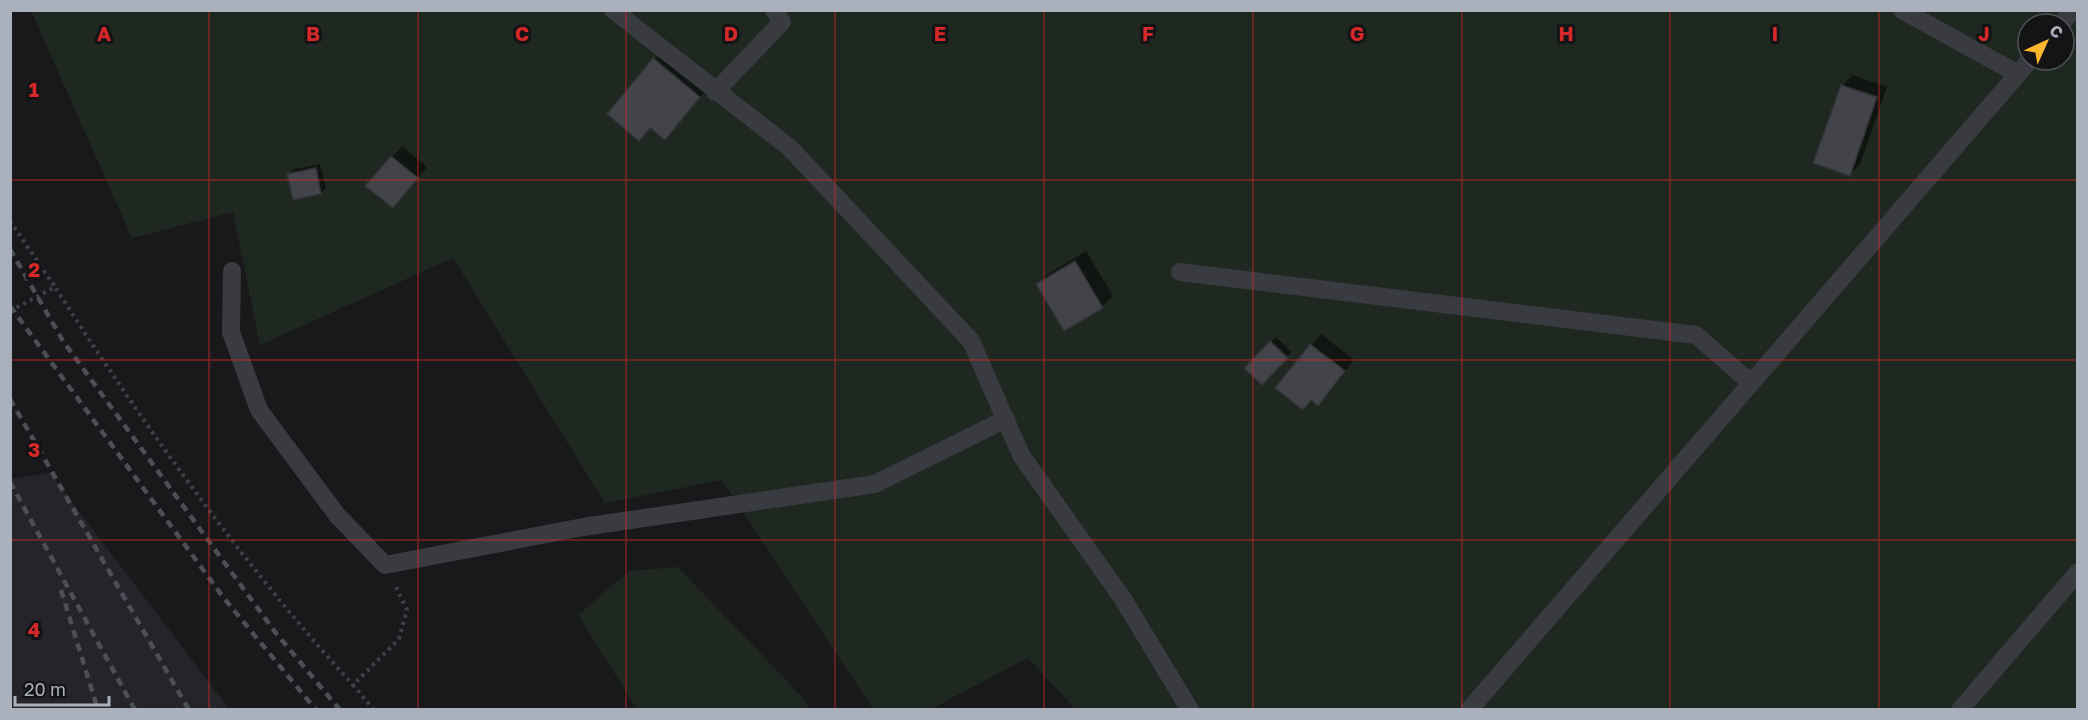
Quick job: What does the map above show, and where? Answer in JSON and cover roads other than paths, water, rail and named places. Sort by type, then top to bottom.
[{"type":"lane","points":[[613,10],[715,92],[790,148],[971,341],[1021,455],[1123,599],[1190,710]]},
{"type":"lane","points":[[1902,10],[2018,75]]},
{"type":"lane","points":[[715,92],[783,14]]},
{"type":"lane","points":[[1469,710],[2020,72]]},
{"type":"lane","points":[[232,271],[231,332],[259,410],[337,515],[384,565],[583,526],[875,484],[1006,419]]},
{"type":"lane","points":[[1180,272],[1696,335],[1751,383]]},
{"type":"lane","points":[[1960,710],[2078,572]]},
{"type":"railway","points":[[10,249],[63,341],[275,632],[340,710]]},
{"type":"railway","points":[[10,306],[223,597],[316,710]]},
{"type":"railway","points":[[10,399],[189,710]]},
{"type":"railway","points":[[10,482],[135,710]]},
{"type":"railway","points":[[61,590],[98,710]]}]
